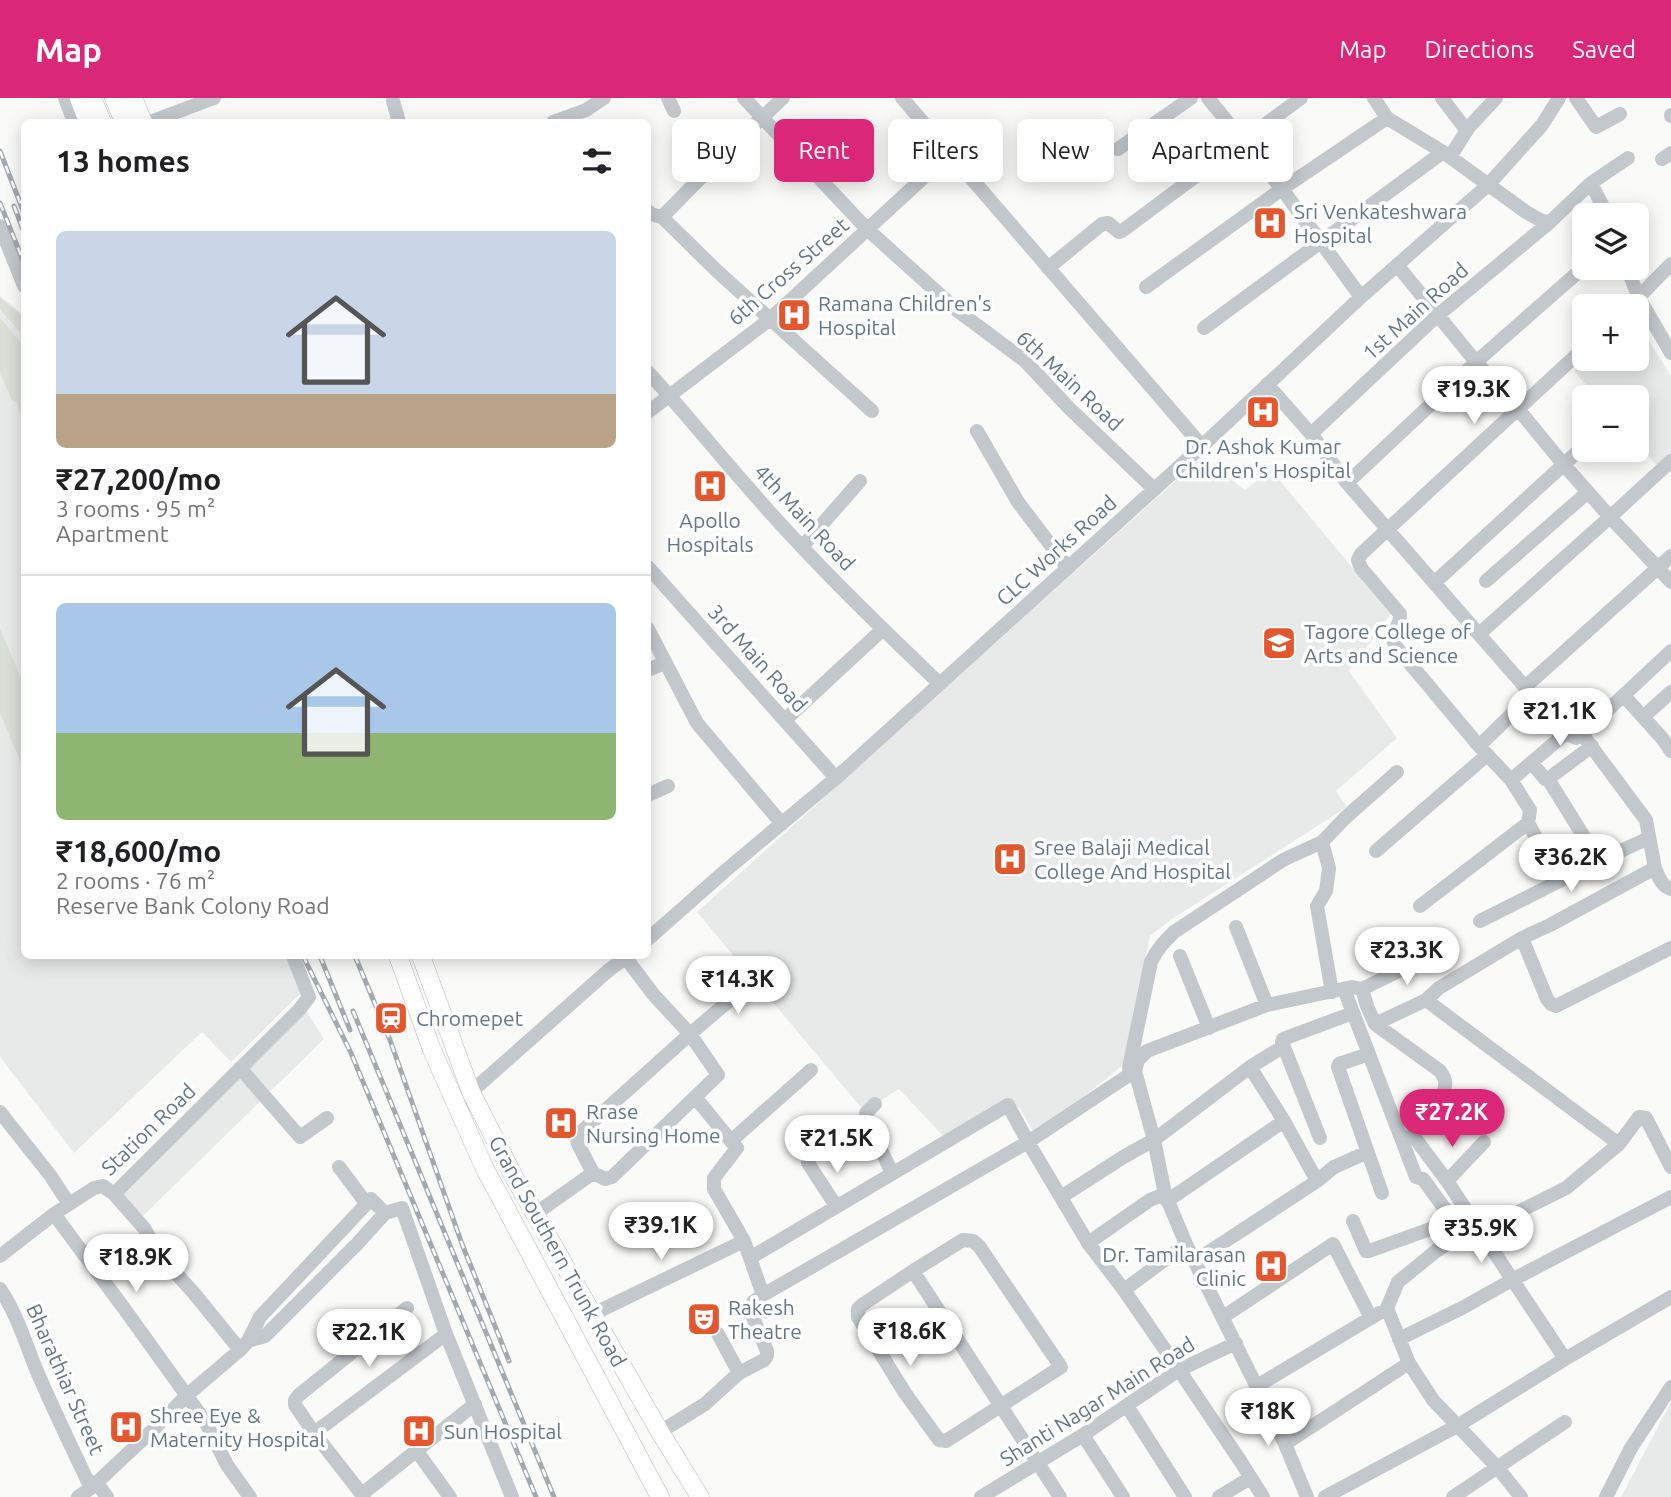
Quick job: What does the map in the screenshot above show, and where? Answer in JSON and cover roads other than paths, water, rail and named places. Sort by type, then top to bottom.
[{"type":"main road","points":[[79,98],[87,119]]},
{"type":"main road","points":[[92,98],[101,119]]},
{"type":"main road","points":[[114,98],[123,119]]},
{"type":"main road","points":[[133,98],[142,119]]},
{"type":"main road","name":"Grand Southern Trunk Road","points":[[399,959],[432,1050],[484,1167],[660,1497]]},
{"type":"main road","name":"Grand Southern Trunk Road","points":[[422,959],[471,1092],[515,1179],[699,1497]]},
{"type":"street","points":[[65,98],[73,119]]},
{"type":"street","points":[[140,98],[149,119]]},
{"type":"street","points":[[158,119],[214,98]]},
{"type":"street","points":[[561,119],[586,110],[604,98]]},
{"type":"street","name":"6th Main Road","points":[[744,98],[867,229],[958,311],[1025,361],[1069,408],[1154,489]]},
{"type":"street","points":[[663,217],[783,98]]},
{"type":"street","points":[[1118,149],[1191,98]]},
{"type":"street","points":[[1208,98],[1225,119]]},
{"type":"street","points":[[1272,119],[1301,98]]},
{"type":"street","points":[[1374,98],[1387,118],[1446,154],[1526,212],[1550,222]]},
{"type":"street","points":[[1442,98],[1460,123],[1469,127]]},
{"type":"street","points":[[1204,328],[1320,242],[1446,154],[1496,98]]},
{"type":"street","name":"CLC Works Road","points":[[651,936],[836,778],[1202,446],[1361,297],[1488,186],[1542,125],[1559,98]]},
{"type":"street","points":[[1576,98],[1597,127],[1620,114]]},
{"type":"street","points":[[906,99],[922,119]]},
{"type":"street","points":[[393,101],[398,119]]},
{"type":"street","points":[[1146,287],[1282,189],[1387,118]]},
{"type":"street","name":"1st Main Road","points":[[1311,435],[1438,314],[1550,222],[1591,183],[1628,158]]},
{"type":"street","name":"6th Cross Street","points":[[651,410],[769,320],[919,182]]},
{"type":"street","points":[[974,182],[1202,446]]},
{"type":"street","points":[[1048,268],[1102,224],[1108,223],[1119,232],[1187,182]]},
{"type":"street","points":[[1276,182],[1361,297]]},
{"type":"street","points":[[1591,183],[1601,203]]},
{"type":"street","points":[[651,214],[663,217],[769,320],[872,411]]},
{"type":"street","points":[[0,226],[21,278]]},
{"type":"street","points":[[1642,294],[1671,264]]},
{"type":"street","points":[[1397,265],[1564,465],[1671,582]]},
{"type":"street","points":[[1347,483],[1476,362],[1572,278]]},
{"type":"street","points":[[1649,323],[1671,353]]},
{"type":"street","points":[[1560,881],[1528,823],[1530,810],[1511,780],[1397,648],[1392,635],[1401,620],[1400,614],[1358,561],[1361,554],[1387,529],[1572,359]]},
{"type":"street","name":"4th Main Road","points":[[651,375],[802,547],[940,684]]},
{"type":"street","points":[[1267,384],[1311,435],[1347,483],[1566,733],[1576,738],[1582,734],[1671,651]]},
{"type":"street","points":[[977,431],[1018,502],[1068,568]]},
{"type":"street","points":[[1434,583],[1572,457]]},
{"type":"street","points":[[1479,634],[1671,461]]},
{"type":"street","points":[[802,547],[860,481]]},
{"type":"street","points":[[1486,581],[1588,492]]},
{"type":"street","points":[[1525,687],[1671,556]]},
{"type":"street","name":"3rd Main Road","points":[[651,570],[836,778]]},
{"type":"street","points":[[785,720],[883,629]]},
{"type":"street","points":[[651,635],[697,723],[782,824]]},
{"type":"street","points":[[651,669],[664,663]]},
{"type":"street","points":[[1643,717],[1671,692]]},
{"type":"street","points":[[1623,696],[1671,751]]},
{"type":"street","points":[[1376,851],[1483,750],[1516,710]]},
{"type":"street","points":[[1511,780],[1566,733]]},
{"type":"street","points":[[1582,734],[1646,820],[1655,867],[1662,883],[1671,889]]},
{"type":"street","points":[[1548,779],[1592,746]]},
{"type":"street","points":[[1532,763],[1545,779],[1548,779],[1599,861]]},
{"type":"street","points":[[1307,1497],[1285,1444],[1166,1198],[1154,1140],[1131,1074],[1151,962],[1162,943],[1174,932],[1283,860],[1322,842],[1397,772]]},
{"type":"street","points":[[651,794],[668,786]]},
{"type":"street","points":[[1420,906],[1528,823]]},
{"type":"street","points":[[1480,921],[1649,838]]},
{"type":"street","points":[[1322,842],[1329,869],[1326,891],[1317,906],[1338,990],[1353,1013],[1416,1177],[1423,1179],[1450,1216],[1447,1223],[1369,1251],[1366,1251],[1353,1220]]},
{"type":"street","points":[[1375,1024],[1426,1000],[1439,988],[1522,938],[1655,867]]},
{"type":"street","points":[[1236,927],[1267,1005]]},
{"type":"street","points":[[1522,938],[1547,999],[1556,1006],[1671,948]]},
{"type":"street","points":[[660,1432],[705,1404],[739,1373],[767,1356],[750,1310],[753,1302],[763,1294],[1028,1142],[1131,1074],[1138,1060],[1147,1051],[1267,1005],[1352,987],[1362,989],[1435,953]]},
{"type":"street","points":[[1180,956],[1209,1028]]},
{"type":"street","name":"Station Road","points":[[0,1256],[54,1214],[94,1188],[103,1186],[114,1194],[240,1068],[309,997],[294,959]]},
{"type":"street","points":[[629,959],[653,994],[690,1034],[718,1075],[612,1177],[605,1179],[593,1173],[578,1144],[577,1138],[581,1132],[690,1034],[764,971]]},
{"type":"street","points":[[471,1092],[607,962]]},
{"type":"street","points":[[1362,989],[1375,1024],[1440,1070],[1445,1080],[1445,1090],[1435,1107],[1412,1134],[1447,1181],[1565,1359]]},
{"type":"street","points":[[1426,1000],[1619,1144]]},
{"type":"street","points":[[1320,1138],[1282,1042],[1283,1039],[1353,1013]]},
{"type":"street","points":[[1061,1198],[1154,1140],[1250,1067],[1276,1051]]},
{"type":"street","points":[[1369,1054],[1339,1064],[1338,1067],[1382,1193]]},
{"type":"street","points":[[1250,1067],[1317,1181]]},
{"type":"street","points":[[240,1068],[300,1137],[327,1118]]},
{"type":"street","points":[[731,1141],[811,1070]]},
{"type":"street","points":[[695,1097],[737,1148],[714,1178],[714,1189],[744,1241],[763,1294]]},
{"type":"street","points":[[874,1104],[866,1113],[866,1118],[892,1173]]},
{"type":"street","points":[[750,1258],[1008,1105],[1088,1243],[1124,1290],[1263,1497]]},
{"type":"street","points":[[1257,1386],[1387,1308],[1398,1282],[1436,1251],[1466,1232],[1484,1229],[1566,1188],[1619,1144],[1639,1117],[1646,1118],[1671,1167]]},
{"type":"street","points":[[2,1118],[50,1175],[69,1204]]},
{"type":"street","points":[[1088,1243],[1150,1200],[1166,1198],[1284,1121]]},
{"type":"street","points":[[1447,1181],[1484,1142]]},
{"type":"street","points":[[1195,1261],[1334,1167],[1368,1152]]},
{"type":"street","points":[[808,1163],[836,1206]]},
{"type":"street","points":[[339,1167],[366,1203]]},
{"type":"street","points":[[535,1214],[593,1173]]},
{"type":"street","points":[[114,1194],[144,1228],[162,1257],[244,1345]]},
{"type":"street","points":[[1399,1339],[1671,1197]]},
{"type":"street","points":[[244,1345],[260,1317],[366,1203],[371,1199],[384,1213]]},
{"type":"street","points":[[78,1497],[244,1345],[265,1336],[357,1244],[384,1213],[402,1208],[446,1334],[512,1497]]},
{"type":"street","points":[[54,1214],[205,1421],[227,1465],[250,1497]]},
{"type":"street","points":[[963,1240],[973,1241],[1061,1367],[1001,1406],[946,1441],[939,1440],[905,1393],[858,1317],[858,1309],[963,1240]]},
{"type":"street","points":[[593,1314],[744,1241]]},
{"type":"street","points":[[1124,1290],[1186,1244]]},
{"type":"street","points":[[1223,1317],[1333,1244],[1371,1318]]},
{"type":"street","points":[[913,1271],[1060,1497]]},
{"type":"street","name":"Bharathiar Street","points":[[0,1289],[22,1330],[36,1369],[94,1485],[107,1497]]},
{"type":"street","points":[[1325,1497],[1457,1426],[1671,1297]]},
{"type":"street","points":[[407,1308],[295,1400],[295,1405],[314,1433],[363,1495],[475,1404]]},
{"type":"street","points":[[1387,1308],[1409,1363],[1433,1401],[1497,1467],[1521,1497]]},
{"type":"street","points":[[314,1433],[446,1334]]},
{"type":"street","points":[[718,1334],[739,1373]]},
{"type":"street","name":"Shanti Nagar Main Road","points":[[988,1495],[1179,1370],[1236,1343]]},
{"type":"street","points":[[1285,1444],[1409,1363]]},
{"type":"street","points":[[1606,1497],[1631,1448],[1671,1387]]},
{"type":"street","points":[[1127,1406],[1185,1497]]},
{"type":"street","points":[[1452,1497],[1565,1422]]},
{"type":"street","points":[[1083,1435],[1123,1497]]},
{"type":"street","points":[[416,1450],[450,1497]]},
{"type":"street","points":[[1226,1495],[1250,1478]]},
{"type":"railway","points":[[0,151],[21,205]]},
{"type":"railway","points":[[0,203],[21,256]]},
{"type":"railway","points":[[14,206],[21,224]]},
{"type":"railway","points":[[304,959],[351,1053],[536,1497]]},
{"type":"railway","points":[[321,959],[350,1030]]},
{"type":"railway","points":[[356,959],[390,1040],[462,1244],[509,1361]]},
{"type":"railway","points":[[353,1011],[554,1497]]},
{"type":"place","name":"Sri Venkateshwara Hospital","points":[[1270,223]]},
{"type":"place","name":"Ramana Children's Hospital","points":[[794,315]]},
{"type":"place","name":"Dr. Ashok Kumar Children's Hospital","points":[[1263,412]]},
{"type":"place","name":"Apollo Hospitals","points":[[710,486]]},
{"type":"place","name":"Tagore College of Arts and Science","points":[[1279,643]]},
{"type":"place","name":"Sree Balaji Medical College And Hospital","points":[[1010,859]]},
{"type":"place","name":"Chromepet","points":[[391,1018]]},
{"type":"place","name":"Rrase Nursing Home","points":[[561,1123]]},
{"type":"place","name":"Dr. Tamilarasan Clinic","points":[[1271,1266]]},
{"type":"place","name":"Rakesh Theatre","points":[[704,1319]]},
{"type":"place","name":"Shree Eye & Maternity Hospital","points":[[126,1427]]},
{"type":"place","name":"Sun Hospital","points":[[419,1431]]}]
